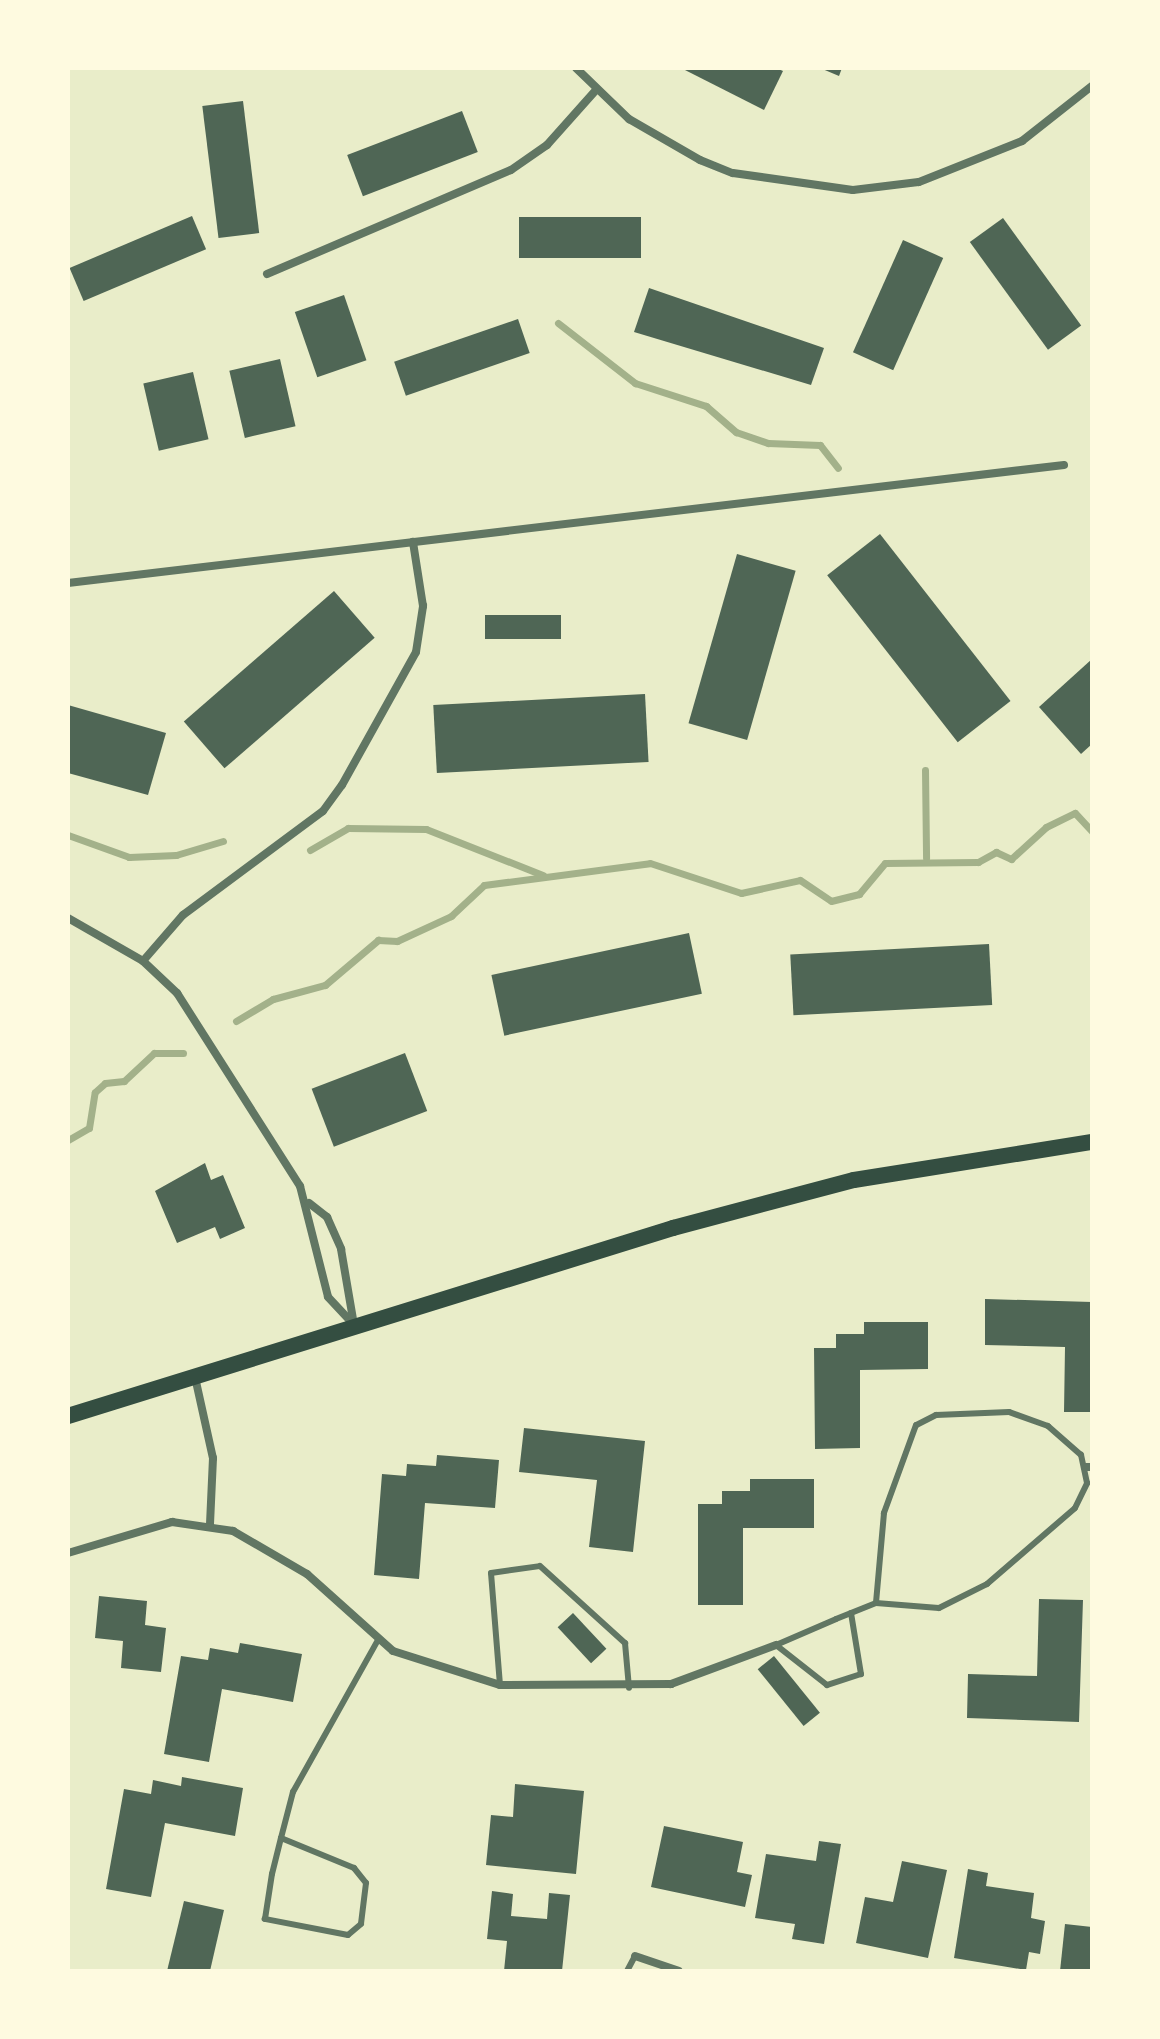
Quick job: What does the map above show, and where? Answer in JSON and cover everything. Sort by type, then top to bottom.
[{"type":"main road","points":[[68,1416],[354,1325],[854,1180],[1092,1142]]},
{"type":"street","points":[[576,68],[596,90],[647,131],[700,160],[733,173],[853,190],[919,182],[1022,141],[1092,86]]},
{"type":"street","points":[[267,274],[511,170],[558,135],[596,90]]},
{"type":"street","points":[[68,583],[1064,465]]},
{"type":"street","points":[[143,961],[183,915],[323,811],[342,785],[416,652],[423,606],[413,542]]},
{"type":"street","points":[[68,918],[143,961],[177,993],[243,1088],[309,1203],[327,1217],[341,1249],[354,1325]]},
{"type":"street","points":[[309,1203],[317,1268],[328,1297],[354,1325]]},
{"type":"street","points":[[195,1377],[213,1458],[210,1525]]},
{"type":"street","points":[[68,1553],[157,1525],[210,1525],[276,1552],[378,1640],[410,1661],[500,1685],[629,1688],[711,1674],[776,1645]]},
{"type":"street","points":[[635,1956],[679,1971]]},
{"type":"lane","points":[[851,1613],[861,1674],[827,1685],[776,1645],[851,1613],[876,1603],[939,1608],[987,1584],[1075,1508],[1089,1467],[1048,1426],[1009,1412],[936,1415],[916,1425],[884,1513],[876,1603]]},
{"type":"lane","points":[[500,1685],[491,1573],[540,1566],[625,1643],[629,1688]]},
{"type":"lane","points":[[281,1838],[354,1868],[366,1883],[361,1924],[348,1935],[265,1919],[281,1838],[293,1792],[378,1640]]},
{"type":"lane","points":[[627,1971],[635,1956]]},
{"type":"building","points":[[681,68],[776,68],[783,71],[764,110]]},
{"type":"building","points":[[820,68],[842,68],[839,76]]},
{"type":"building","points":[[243,101],[259,233],[219,238],[202,106]]},
{"type":"building","points":[[462,111],[478,152],[363,196],[347,155]]},
{"type":"building","points":[[192,216],[206,249],[84,301],[70,268]]},
{"type":"building","points":[[519,217],[641,217],[641,258],[519,258]]},
{"type":"building","points":[[1003,218],[1081,326],[1048,350],[970,242]]},
{"type":"building","points":[[903,240],[943,258],[893,370],[853,352]]},
{"type":"building","points":[[649,288],[824,348],[811,385],[634,332]]},
{"type":"building","points":[[344,295],[366,360],[317,377],[295,312]]},
{"type":"building","points":[[518,319],[530,353],[406,396],[394,362]]},
{"type":"building","points":[[280,359],[296,426],[245,438],[229,371]]},
{"type":"building","points":[[193,372],[209,439],[159,451],[143,383]]},
{"type":"building","points":[[880,534],[1011,701],[958,742],[827,575]]},
{"type":"building","points":[[737,554],[796,571],[747,740],[688,723]]},
{"type":"building","points":[[334,591],[375,638],[224,768],[184,722]]},
{"type":"building","points":[[485,615],[561,615],[561,639],[485,639]]},
{"type":"building","points":[[1092,659],[1092,744],[1081,754],[1039,707]]},
{"type":"building","points":[[645,694],[649,762],[437,773],[433,705]]},
{"type":"building","points":[[68,705],[166,733],[148,795],[68,773]]},
{"type":"building","points":[[689,933],[702,994],[504,1036],[491,975]]},
{"type":"building","points":[[989,944],[992,1005],[793,1015],[790,954]]},
{"type":"building","points":[[405,1053],[427,1111],[334,1147],[312,1089]]},
{"type":"building","points":[[205,1163],[211,1180],[223,1175],[245,1228],[220,1239],[215,1227],[177,1243],[155,1191]]},
{"type":"building","points":[[985,1299],[1092,1302],[1092,1412],[1064,1412],[1065,1347],[985,1345]]},
{"type":"building","points":[[864,1322],[928,1322],[928,1369],[860,1370],[860,1448],[815,1449],[814,1348],[836,1348],[836,1334],[864,1334]]},
{"type":"building","points":[[524,1428],[645,1441],[633,1552],[589,1547],[597,1480],[519,1472]]},
{"type":"building","points":[[437,1455],[499,1460],[495,1508],[425,1503],[419,1579],[374,1575],[382,1474],[406,1476],[407,1464],[436,1466]]},
{"type":"building","points":[[750,1479],[814,1479],[814,1528],[743,1528],[743,1605],[698,1605],[698,1504],[722,1504],[722,1491],[750,1491]]},
{"type":"building","points":[[99,1596],[147,1601],[145,1625],[166,1628],[161,1672],[121,1668],[123,1641],[95,1638]]},
{"type":"building","points":[[1039,1599],[1083,1600],[1079,1722],[967,1718],[968,1674],[1037,1676]]},
{"type":"building","points":[[573,1613],[606,1649],[591,1663],[558,1627]]},
{"type":"building","points":[[240,1643],[302,1654],[293,1702],[222,1689],[209,1762],[164,1754],[181,1656],[208,1660],[210,1648],[238,1653]]},
{"type":"building","points":[[774,1656],[820,1713],[804,1726],[758,1669]]},
{"type":"building","points":[[182,1777],[243,1788],[235,1836],[165,1823],[151,1897],[106,1889],[124,1789],[151,1794],[153,1780],[181,1786]]},
{"type":"building","points":[[515,1784],[584,1791],[576,1874],[486,1865],[491,1815],[513,1817]]},
{"type":"building","points":[[664,1826],[743,1842],[737,1872],[752,1875],[745,1907],[651,1887]]},
{"type":"building","points":[[819,1841],[841,1844],[824,1944],[792,1939],[795,1924],[755,1918],[766,1854],[816,1861]]},
{"type":"building","points":[[902,1861],[947,1870],[928,1958],[856,1943],[865,1897],[893,1902]]},
{"type":"building","points":[[968,1869],[988,1873],[986,1886],[1034,1893],[1031,1918],[1045,1921],[1040,1954],[1029,1952],[1026,1970],[954,1958]]},
{"type":"building","points":[[492,1891],[513,1894],[511,1916],[547,1919],[549,1893],[570,1895],[562,1971],[504,1971],[507,1941],[487,1939]]},
{"type":"building","points":[[184,1901],[224,1910],[210,1971],[167,1971]]},
{"type":"building","points":[[1065,1924],[1092,1927],[1092,1971],[1060,1971]]},
{"type":"waterway","points":[[558,323],[635,383],[706,406],[736,432],[768,443],[820,445],[838,468]]},
{"type":"waterway","points":[[925,770],[926,858]]},
{"type":"waterway","points":[[236,1021],[273,999],[325,985],[378,940],[397,941],[451,916],[484,885],[650,863],[741,893],[800,880],[831,901],[859,894],[885,863],[978,862],[996,852],[1011,859],[1046,827],[1075,813],[1092,831]]},
{"type":"waterway","points":[[310,850],[348,828],[426,829],[543,875]]},
{"type":"waterway","points":[[68,835],[129,857],[176,855],[223,841]]},
{"type":"waterway","points":[[68,1140],[89,1128],[95,1092],[105,1083],[124,1081],[154,1053],[183,1053]]}]
